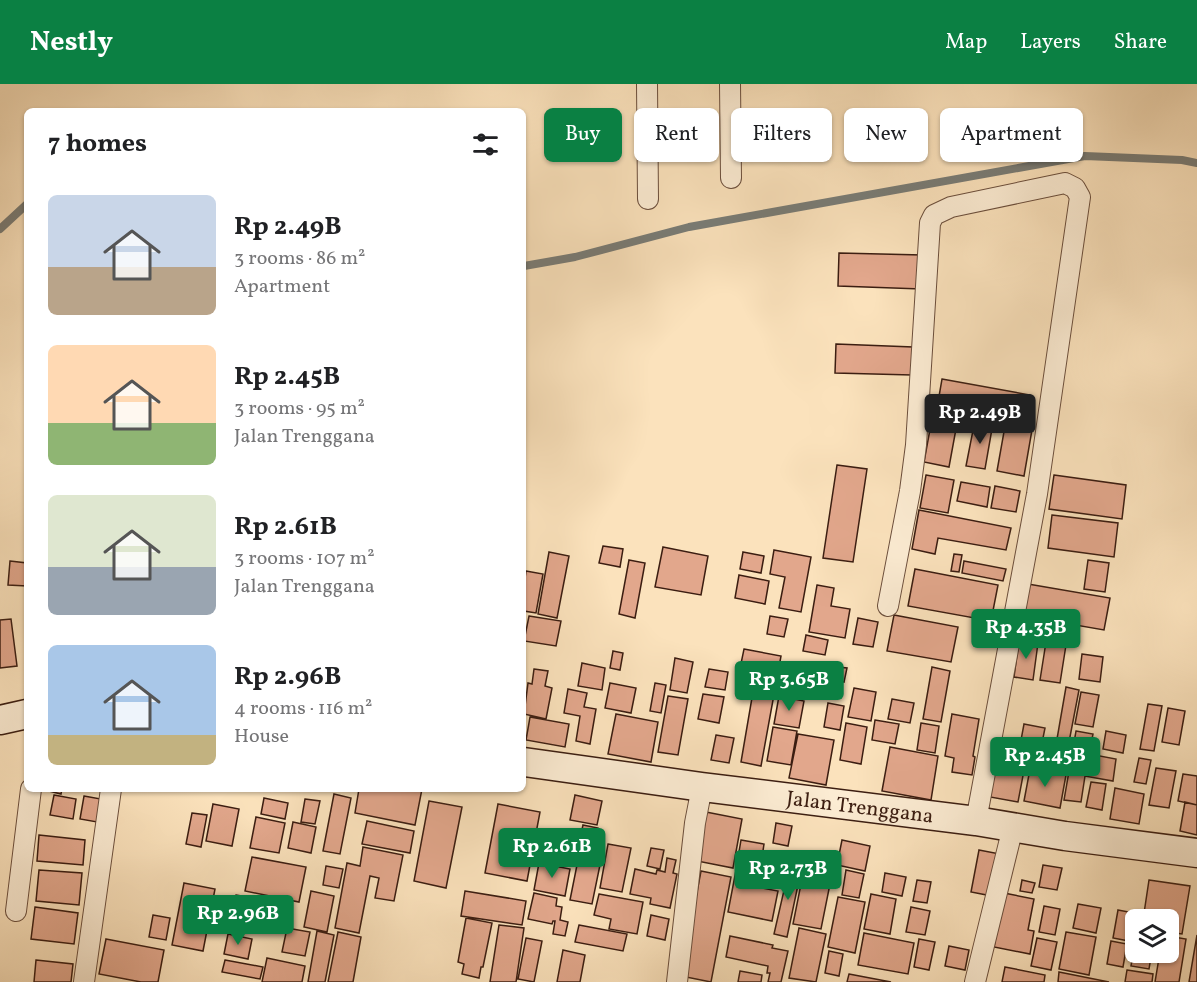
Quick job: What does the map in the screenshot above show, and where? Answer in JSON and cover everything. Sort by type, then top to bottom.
[{"type":"main road","points":[[0,720],[24,715]]},
{"type":"main road","name":"Jalan Trenggana","points":[[526,762],[975,821],[1197,854]]},
{"type":"street","points":[[647,84],[648,199]]},
{"type":"street","points":[[730,84],[731,178]]},
{"type":"street","points":[[888,606],[910,491],[916,445],[930,223],[934,214],[951,207],[1065,183],[1075,188],[1080,197],[1060,343],[1037,494],[975,821]]},
{"type":"street","points":[[677,982],[695,823],[702,787]]},
{"type":"street","points":[[15,911],[31,792]]},
{"type":"street","points":[[84,982],[111,792]]},
{"type":"street","points":[[975,982],[1013,827]]},
{"type":"building","points":[[839,253],[922,255],[921,289],[838,286]]},
{"type":"building","points":[[836,344],[913,347],[912,375],[835,373]]},
{"type":"building","points":[[942,379],[1030,395],[1025,424],[937,408]]},
{"type":"building","points":[[933,413],[958,418],[949,467],[924,462]]},
{"type":"building","points":[[975,420],[993,423],[985,469],[966,466]]},
{"type":"building","points":[[1005,426],[1032,430],[1024,476],[997,471]]},
{"type":"building","points":[[837,465],[867,469],[853,562],[823,558]]},
{"type":"building","points":[[926,475],[954,480],[948,513],[920,508]]},
{"type":"building","points":[[1054,475],[1126,485],[1122,519],[1049,509]]},
{"type":"building","points":[[961,482],[990,487],[987,507],[957,501]]},
{"type":"building","points":[[995,486],[1020,491],[1016,512],[991,508]]},
{"type":"building","points":[[919,510],[1011,528],[1006,550],[938,538],[935,554],[912,549]]},
{"type":"building","points":[[1052,515],[1118,523],[1114,557],[1048,548]]},
{"type":"building","points":[[603,546],[623,549],[620,567],[599,563]]},
{"type":"building","points":[[663,547],[708,556],[701,595],[655,587]]},
{"type":"building","points":[[774,550],[811,557],[801,612],[779,608],[785,577],[770,574]]},
{"type":"building","points":[[549,552],[569,556],[557,618],[538,614]]},
{"type":"building","points":[[743,552],[764,556],[761,573],[740,569]]},
{"type":"building","points":[[954,554],[962,555],[959,572],[951,571]]},
{"type":"building","points":[[629,560],[645,563],[635,618],[619,614]]},
{"type":"building","points":[[1088,560],[1109,563],[1105,592],[1084,589]]},
{"type":"building","points":[[10,561],[24,563],[24,586],[8,585]]},
{"type":"building","points":[[964,561],[1006,569],[1003,581],[962,573]]},
{"type":"building","points":[[915,569],[998,585],[991,621],[908,606]]},
{"type":"building","points":[[526,571],[543,574],[536,613],[526,611]]},
{"type":"building","points":[[739,575],[769,581],[765,604],[735,598]]},
{"type":"building","points":[[1028,584],[1110,598],[1104,630],[1023,616]]},
{"type":"building","points":[[817,585],[834,588],[831,606],[850,609],[845,638],[809,632]]},
{"type":"building","points":[[894,615],[958,627],[951,662],[887,651]]},
{"type":"building","points":[[529,616],[561,621],[556,646],[526,641]]},
{"type":"building","points":[[770,616],[788,619],[784,637],[767,634]]},
{"type":"building","points":[[858,618],[878,622],[873,647],[853,644]]},
{"type":"building","points":[[11,619],[17,666],[0,668],[0,620]]},
{"type":"building","points":[[806,635],[828,640],[825,655],[803,651]]},
{"type":"building","points":[[1019,640],[1038,643],[1033,680],[1014,677]]},
{"type":"building","points":[[1046,642],[1066,645],[1060,683],[1040,680]]},
{"type":"building","points":[[744,649],[781,656],[761,766],[741,762],[754,686],[737,683]]},
{"type":"building","points":[[613,651],[623,653],[620,670],[610,668]]},
{"type":"building","points":[[1082,654],[1103,657],[1100,682],[1079,679]]},
{"type":"building","points":[[675,658],[693,662],[687,693],[670,690]]},
{"type":"building","points":[[582,663],[605,668],[602,690],[578,686]]},
{"type":"building","points":[[837,667],[847,668],[844,682],[834,680]]},
{"type":"building","points":[[932,667],[950,671],[941,722],[923,719]]},
{"type":"building","points":[[534,669],[548,671],[545,686],[552,688],[546,719],[526,714],[528,683],[532,684]]},
{"type":"building","points":[[709,669],[728,672],[725,690],[705,687]]},
{"type":"building","points":[[796,680],[808,683],[805,697],[793,695]]},
{"type":"building","points":[[610,683],[636,688],[631,713],[605,708]]},
{"type":"building","points":[[655,683],[666,685],[661,713],[650,711]]},
{"type":"building","points":[[1066,687],[1079,690],[1069,742],[1057,739]]},
{"type":"building","points":[[854,688],[876,692],[871,721],[848,717]]},
{"type":"building","points":[[568,689],[587,693],[584,707],[596,709],[590,744],[576,741],[580,716],[564,713]]},
{"type":"building","points":[[1081,692],[1099,695],[1093,727],[1075,724]]},
{"type":"building","points":[[703,694],[724,697],[719,723],[698,719]]},
{"type":"building","points":[[668,696],[688,699],[678,755],[658,752]]},
{"type":"building","points":[[779,696],[804,701],[799,728],[774,724]]},
{"type":"building","points":[[892,699],[914,703],[910,723],[888,719]]},
{"type":"building","points":[[828,703],[844,706],[840,730],[824,727]]},
{"type":"building","points":[[1148,704],[1162,706],[1154,751],[1140,749]]},
{"type":"building","points":[[1168,708],[1185,711],[1179,745],[1162,742]]},
{"type":"building","points":[[616,714],[658,722],[651,762],[608,754]]},
{"type":"building","points":[[952,714],[979,719],[972,775],[952,772],[954,758],[945,756]]},
{"type":"building","points":[[530,717],[569,724],[565,747],[526,740]]},
{"type":"building","points":[[875,720],[899,724],[895,744],[872,740]]},
{"type":"building","points":[[846,723],[867,727],[861,764],[840,760]]},
{"type":"building","points":[[921,723],[939,726],[935,753],[917,750]]},
{"type":"building","points":[[1024,724],[1045,728],[1042,743],[1021,740]]},
{"type":"building","points":[[773,727],[797,731],[791,765],[767,761]]},
{"type":"building","points":[[1076,731],[1093,734],[1089,754],[1116,759],[1113,781],[1085,776],[1081,802],[1064,800]]},
{"type":"building","points":[[1106,731],[1126,735],[1123,753],[1103,749]]},
{"type":"building","points":[[798,734],[834,740],[826,785],[789,778]]},
{"type":"building","points":[[716,735],[734,738],[729,763],[711,760]]},
{"type":"building","points":[[1001,738],[1029,744],[1018,802],[990,797]]},
{"type":"building","points":[[1056,744],[1068,746],[1064,771],[1051,769]]},
{"type":"building","points":[[890,747],[938,756],[931,800],[882,791]]},
{"type":"building","points":[[1139,758],[1151,760],[1146,784],[1134,782]]},
{"type":"building","points":[[1156,768],[1176,771],[1169,808],[1149,805]]},
{"type":"building","points":[[1030,769],[1066,775],[1060,808],[1024,801]]},
{"type":"building","points":[[1183,774],[1197,776],[1197,805],[1178,801]]},
{"type":"building","points":[[1091,782],[1106,784],[1102,810],[1086,807]]},
{"type":"building","points":[[1115,788],[1144,794],[1139,824],[1110,819]]},
{"type":"building","points":[[358,792],[421,792],[415,825],[355,813]]},
{"type":"building","points":[[334,794],[351,798],[340,854],[323,851]]},
{"type":"building","points":[[54,795],[76,799],[73,819],[50,815]]},
{"type":"building","points":[[575,795],[602,801],[597,825],[570,820]]},
{"type":"building","points":[[84,796],[101,799],[97,822],[80,819]]},
{"type":"building","points":[[264,798],[288,803],[285,819],[261,814]]},
{"type":"building","points":[[305,799],[320,801],[315,824],[301,822]]},
{"type":"building","points":[[429,801],[462,807],[446,888],[414,881]]},
{"type":"building","points":[[1185,802],[1197,805],[1197,835],[1180,831]]},
{"type":"building","points":[[213,804],[239,809],[232,846],[206,841]]},
{"type":"building","points":[[498,804],[540,812],[527,881],[485,873]]},
{"type":"building","points":[[706,812],[742,819],[733,868],[697,861]]},
{"type":"building","points":[[192,813],[207,815],[201,847],[186,844]]},
{"type":"building","points":[[256,817],[285,823],[279,853],[250,848]]},
{"type":"building","points":[[367,821],[414,831],[410,853],[362,844]]},
{"type":"building","points":[[293,822],[316,827],[311,853],[288,848]]},
{"type":"building","points":[[776,823],[792,826],[788,846],[773,843]]},
{"type":"building","points":[[583,825],[598,828],[593,851],[578,848]]},
{"type":"building","points":[[39,835],[85,840],[83,865],[37,861]]},
{"type":"building","points":[[741,840],[764,844],[762,857],[739,852]]},
{"type":"building","points":[[842,840],[870,846],[865,871],[837,865]]},
{"type":"building","points":[[608,844],[631,848],[622,892],[600,888]]},
{"type":"building","points":[[363,847],[403,855],[394,901],[375,898],[379,878],[370,876],[359,933],[335,928],[347,863],[360,866]]},
{"type":"building","points":[[651,848],[664,850],[660,869],[647,866]]},
{"type":"building","points":[[979,850],[1000,854],[992,896],[971,892]]},
{"type":"building","points":[[775,853],[787,855],[782,882],[770,880]]},
{"type":"building","points":[[579,855],[601,860],[592,904],[570,900]]},
{"type":"building","points":[[252,857],[306,867],[299,902],[245,891]]},
{"type":"building","points":[[667,858],[676,860],[673,873],[677,874],[670,908],[650,904],[651,898],[630,894],[635,869],[656,874],[657,870],[665,872]]},
{"type":"building","points":[[738,860],[761,865],[756,887],[778,891],[772,921],[728,912]]},
{"type":"building","points":[[539,863],[570,869],[565,896],[534,890]]},
{"type":"building","points":[[790,864],[802,866],[787,937],[774,934]]},
{"type":"building","points":[[1043,865],[1062,868],[1057,890],[1039,887]]},
{"type":"building","points":[[326,866],[343,869],[339,888],[323,885]]},
{"type":"building","points":[[804,869],[832,874],[821,929],[793,924]]},
{"type":"building","points":[[39,870],[82,873],[79,905],[36,901]]},
{"type":"building","points":[[846,870],[864,874],[859,898],[842,895]]},
{"type":"building","points":[[701,871],[731,877],[711,982],[681,976]]},
{"type":"building","points":[[885,873],[906,877],[902,896],[882,892]]},
{"type":"building","points":[[917,880],[931,882],[927,903],[913,901]]},
{"type":"building","points":[[1022,880],[1035,883],[1032,893],[1020,891]]},
{"type":"building","points":[[1149,880],[1190,886],[1182,934],[1179,934],[1179,909],[1145,909]]},
{"type":"building","points":[[184,883],[215,889],[203,951],[172,945]]},
{"type":"building","points":[[311,891],[334,896],[327,932],[304,927]]},
{"type":"building","points":[[465,891],[526,901],[522,925],[461,916]]},
{"type":"building","points":[[534,893],[557,898],[556,906],[562,907],[560,920],[568,922],[565,936],[553,934],[555,921],[552,924],[528,919]]},
{"type":"building","points":[[1004,893],[1034,899],[1028,930],[1034,931],[1030,954],[994,947]]},
{"type":"building","points":[[599,894],[643,902],[637,934],[609,929],[611,919],[594,915]]},
{"type":"building","points":[[871,894],[896,899],[890,934],[864,929]]},
{"type":"building","points":[[236,895],[285,904],[279,933],[230,924]]},
{"type":"building","points":[[838,897],[865,902],[855,953],[828,947]]},
{"type":"building","points":[[1078,904],[1101,908],[1096,933],[1073,928]]},
{"type":"building","points":[[1044,906],[1060,909],[1055,935],[1039,932]]},
{"type":"building","points":[[35,907],[78,913],[74,944],[31,939]]},
{"type":"building","points":[[911,907],[930,911],[925,935],[906,932]]},
{"type":"building","points":[[1118,910],[1125,911],[1125,940],[1113,938]]},
{"type":"building","points":[[153,915],[170,918],[166,940],[149,937]]},
{"type":"building","points":[[651,915],[669,919],[665,940],[647,936]]},
{"type":"building","points":[[466,918],[492,923],[479,978],[462,974],[464,964],[458,962]]},
{"type":"building","points":[[499,925],[524,928],[516,982],[490,982]]},
{"type":"building","points":[[579,925],[627,934],[623,951],[575,942]]},
{"type":"building","points":[[287,928],[310,932],[305,956],[282,952]]},
{"type":"building","points":[[799,928],[826,934],[816,982],[789,978]]},
{"type":"building","points":[[317,931],[334,935],[325,982],[308,982]]},
{"type":"building","points":[[338,932],[361,937],[353,982],[328,982]]},
{"type":"building","points":[[1066,932],[1096,937],[1089,975],[1059,969]]},
{"type":"building","points":[[864,933],[914,943],[908,974],[858,965]]},
{"type":"building","points":[[228,934],[252,939],[248,959],[224,954]]},
{"type":"building","points":[[1197,935],[1197,982],[1189,982]]},
{"type":"building","points":[[730,936],[773,945],[772,948],[788,951],[781,982],[768,982],[770,973],[767,973],[768,966],[726,957]]},
{"type":"building","points":[[526,938],[542,941],[534,982],[518,979]]},
{"type":"building","points":[[1037,938],[1057,942],[1051,970],[1031,966]]},
{"type":"building","points":[[1179,938],[1186,939],[1179,982],[1155,982],[1158,963],[1179,963]]},
{"type":"building","points":[[106,939],[164,950],[158,982],[141,982],[99,974]]},
{"type":"building","points":[[919,939],[935,942],[929,970],[914,967]]},
{"type":"building","points":[[1111,941],[1125,944],[1123,967],[1107,964]]},
{"type":"building","points":[[949,946],[969,950],[965,970],[945,966]]},
{"type":"building","points":[[563,950],[585,955],[580,982],[557,982]]},
{"type":"building","points":[[829,951],[843,954],[839,976],[825,973]]},
{"type":"building","points":[[267,958],[305,966],[302,982],[262,982]]},
{"type":"building","points":[[36,960],[73,964],[71,982],[34,982]]},
{"type":"building","points":[[225,960],[263,967],[260,979],[222,972]]},
{"type":"building","points":[[1132,963],[1150,963],[1149,969],[1131,966]]},
{"type":"building","points":[[1005,967],[1045,975],[1044,982],[1002,982]]},
{"type":"building","points":[[1127,970],[1153,974],[1152,982],[1125,982]]},
{"type":"building","points":[[740,971],[762,975],[761,982],[738,982]]},
{"type":"building","points":[[1059,972],[1109,982],[1058,982]]},
{"type":"building","points":[[849,974],[891,982],[847,982]]},
{"type":"waterway","points":[[526,266],[575,257],[689,227],[1085,156],[1182,160],[1197,163]]},
{"type":"waterway","points":[[0,229],[24,207]]}]
